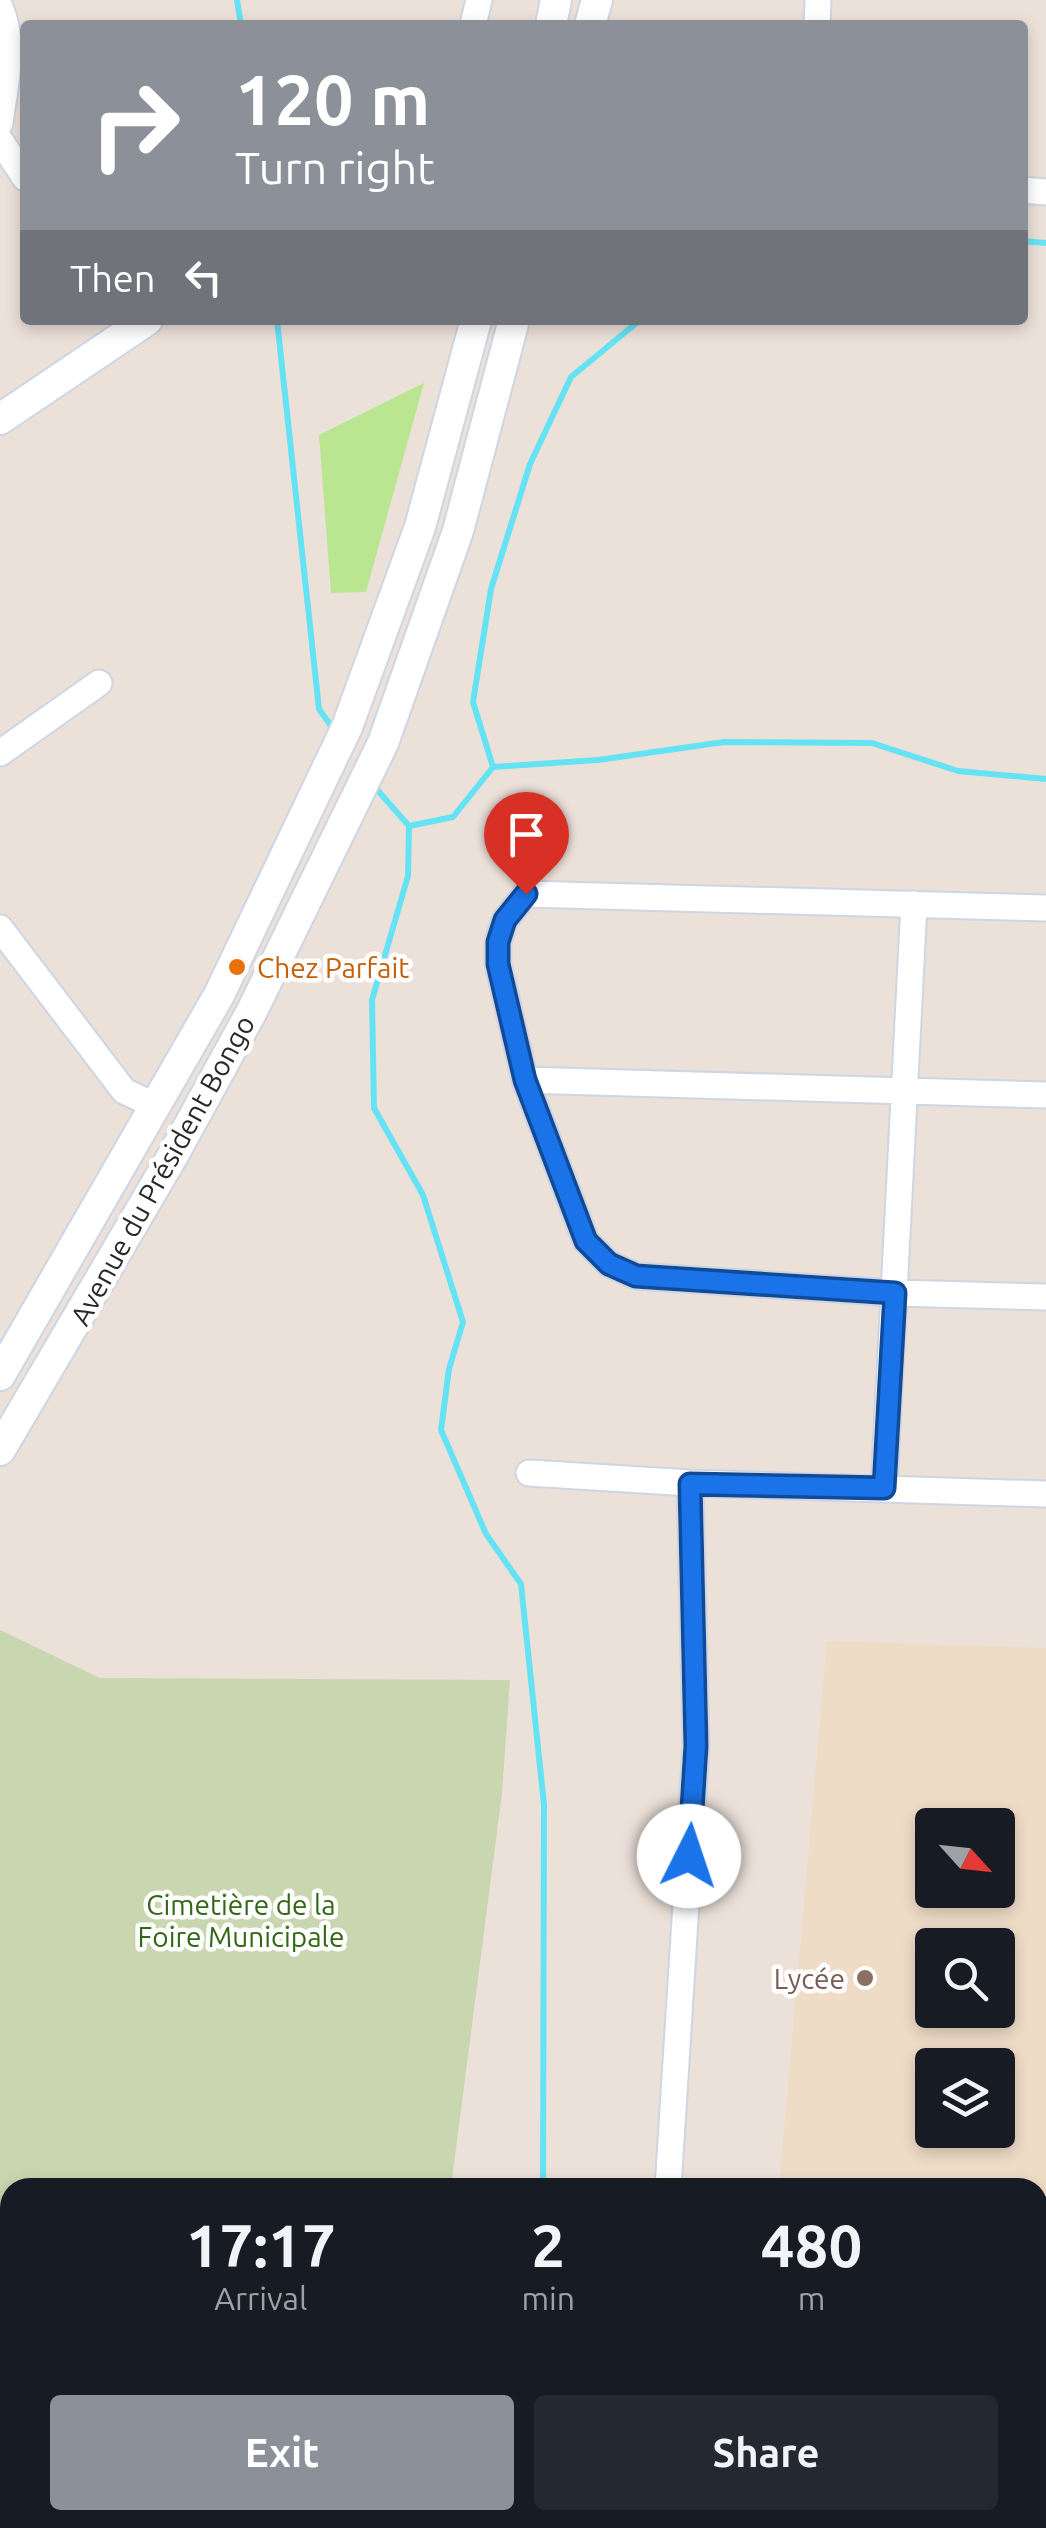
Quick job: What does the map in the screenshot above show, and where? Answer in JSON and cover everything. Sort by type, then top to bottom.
[{"type":"street","points":[[0,7],[8,38],[0,123]]},
{"type":"street","points":[[0,140],[20,170]]},
{"type":"street","points":[[0,419],[131,325]]},
{"type":"street","name":"Avenue du Président Bongo","points":[[0,1375],[219,995],[347,727],[420,527],[475,325]]},
{"type":"street","name":"Avenue du Président Bongo","points":[[0,1450],[243,1028],[383,743],[458,530],[513,325]]},
{"type":"street","points":[[0,754],[99,683]]},
{"type":"street","points":[[1046,908],[526,894],[505,920],[498,942],[498,964],[525,1080],[586,1241],[609,1264],[636,1276],[895,1293],[1046,1297]]},
{"type":"street","points":[[884,1488],[914,904]]},
{"type":"street","points":[[0,928],[124,1091],[156,1106]]},
{"type":"street","points":[[525,1080],[1046,1095]]},
{"type":"street","points":[[529,1473],[690,1484],[1046,1494]]},
{"type":"street","points":[[669,2178],[696,1746],[690,1484]]},
{"type":"shaded area","name":"Lycée","points":[[827,1641],[1046,1648],[1046,2178],[780,2178]]},
{"type":"green space","points":[[424,383],[366,592],[331,593],[319,435]]},
{"type":"green space","name":"Cimetière de la Foire Municipale","points":[[0,1630],[100,1678],[510,1680],[502,1793],[452,2178],[0,2178]]},
{"type":"waterway","points":[[237,0],[240,20]]},
{"type":"waterway","points":[[1028,242],[1046,243]]},
{"type":"waterway","points":[[278,325],[319,709],[334,730]]},
{"type":"waterway","points":[[493,767],[473,702],[491,589],[530,464],[571,377],[634,325]]},
{"type":"waterway","points":[[409,826],[453,817],[493,767],[598,760],[724,742],[872,743],[958,771],[1046,779]]},
{"type":"waterway","points":[[373,785],[409,826],[408,876],[372,1000],[374,1108],[423,1195],[463,1322],[449,1369],[441,1430],[486,1534],[521,1584],[544,1805],[543,2178]]},
{"type":"place","name":"Chez Parfait","points":[[237,967]]},
{"type":"place","name":"Lycée","points":[[865,1978]]},
{"type":"route","points":[[526,894],[505,920],[498,942],[498,964],[525,1080],[586,1241],[609,1264],[636,1276],[895,1293],[884,1488],[690,1484],[696,1746],[689,1856]]}]
